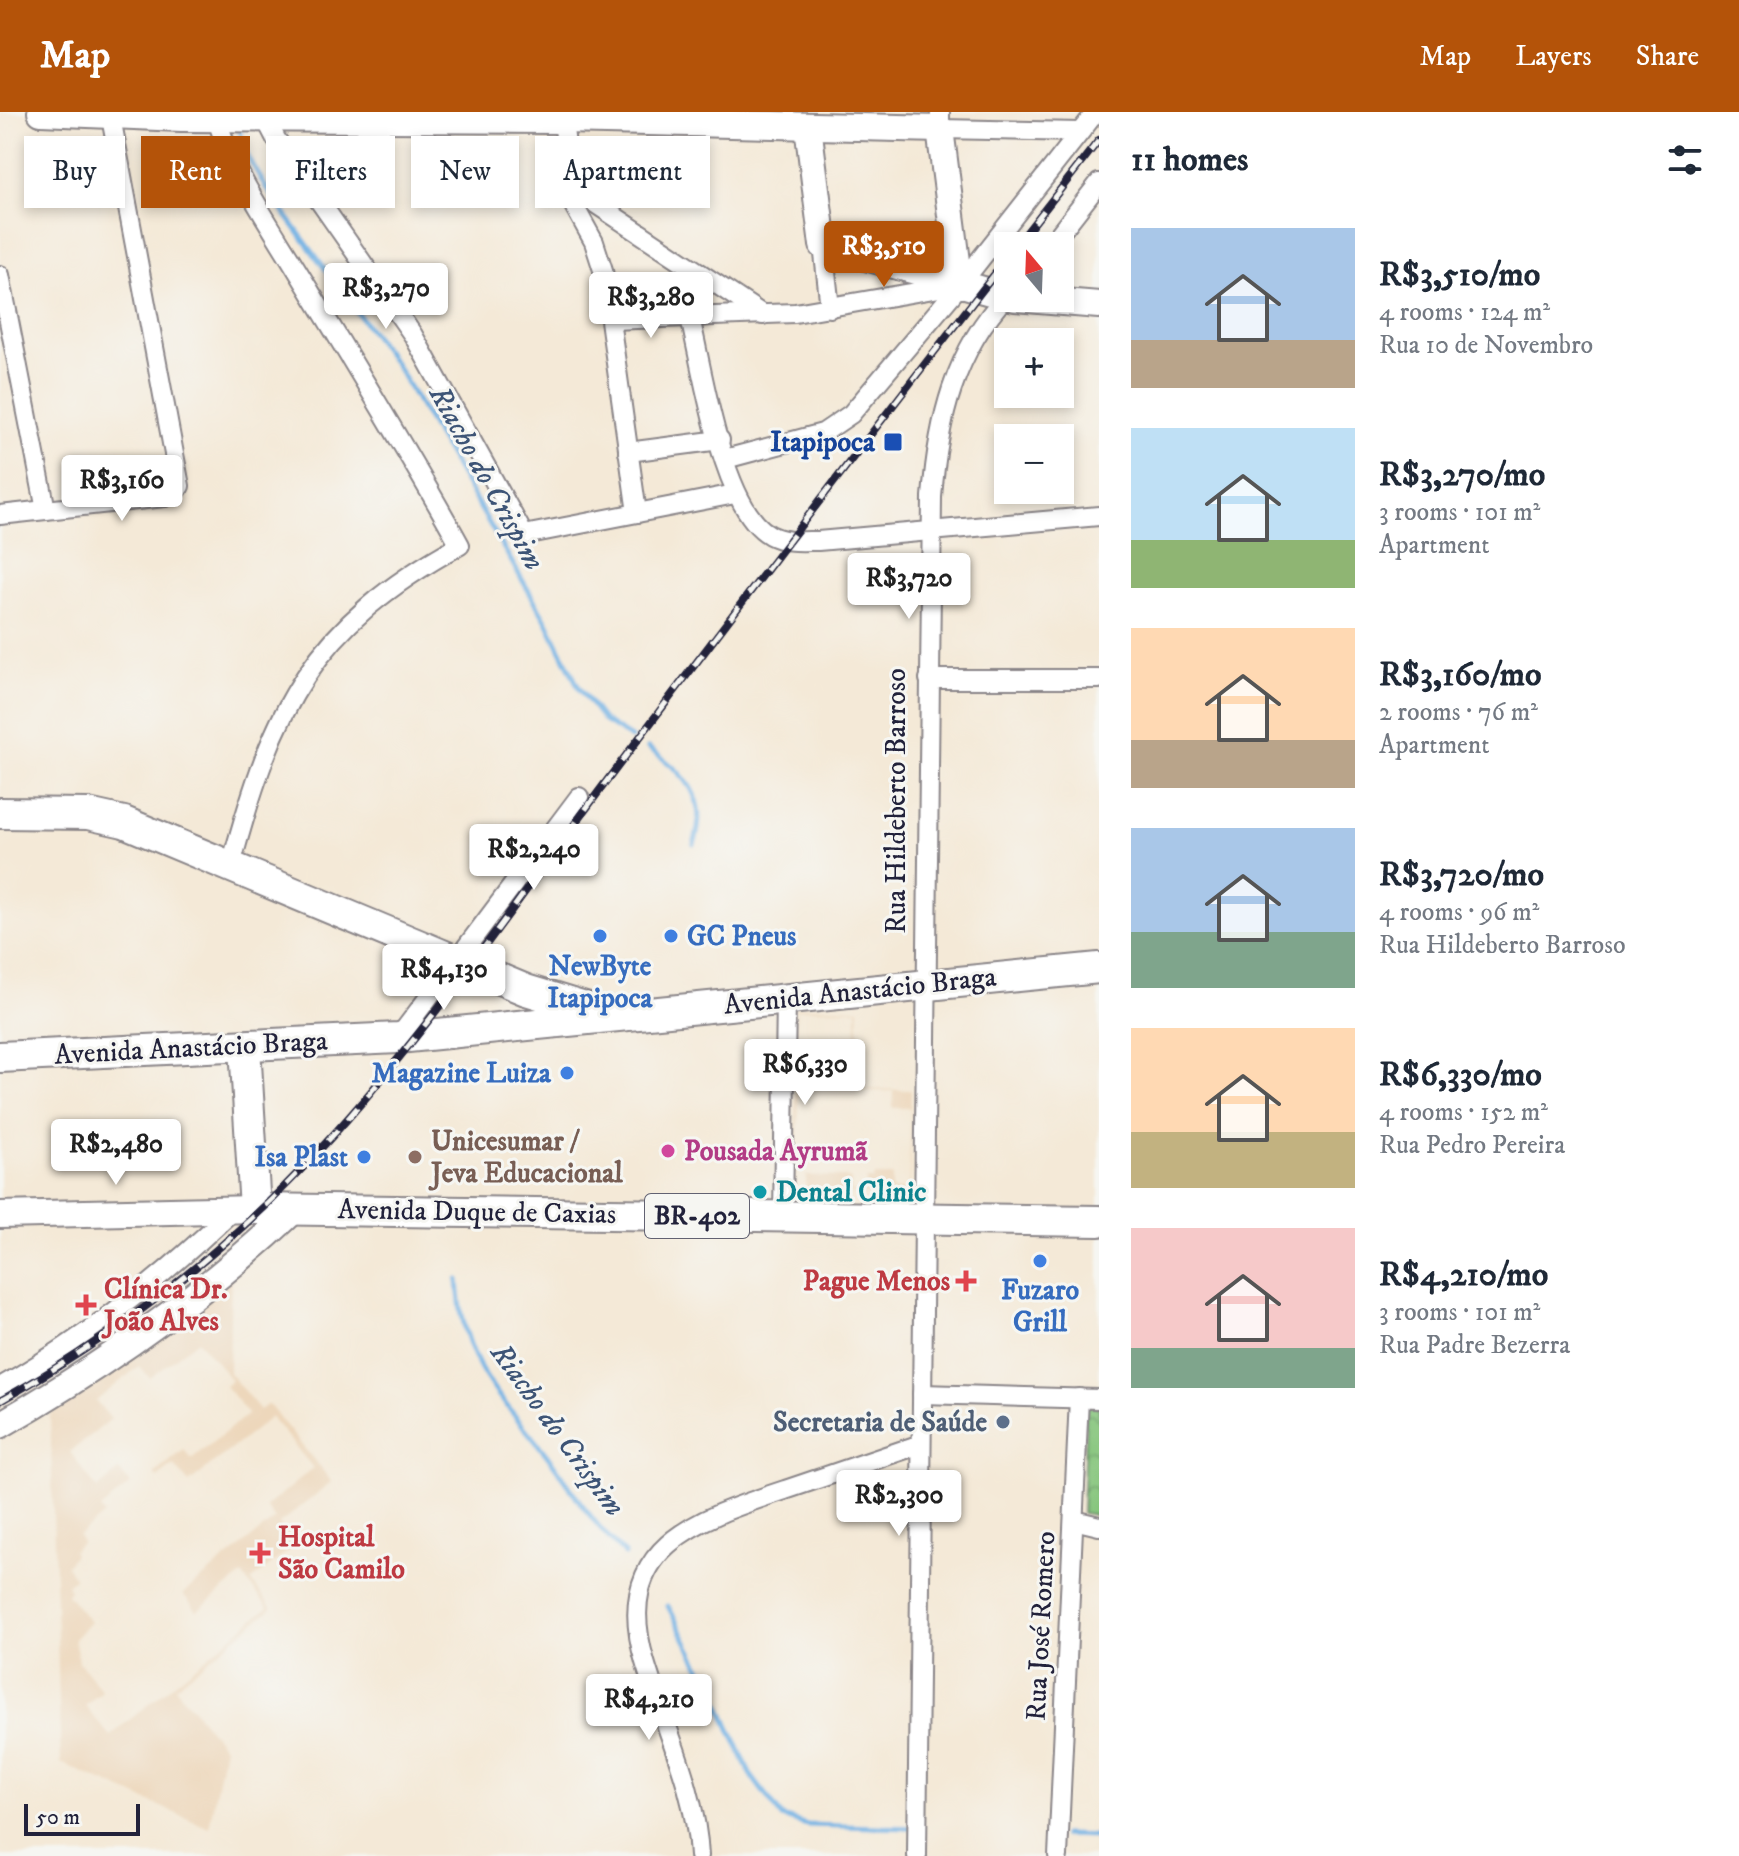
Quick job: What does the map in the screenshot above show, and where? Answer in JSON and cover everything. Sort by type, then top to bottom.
[{"type":"main road","name":"Avenida Anastácio Braga","points":[[0,813],[61,813],[112,820],[158,834],[558,1002],[620,1015]]},
{"type":"main road","name":"Avenida Anastácio Braga","points":[[0,1057],[398,1038],[1099,968]]},
{"type":"main road","points":[[244,1209],[245,1047]]},
{"type":"main road","name":"Avenida Duque de Caxias","points":[[244,1209],[1099,1221]]},
{"type":"street","points":[[41,112],[940,120],[1080,132]]},
{"type":"street","points":[[725,459],[813,436],[843,422],[960,285],[1096,112]]},
{"type":"street","points":[[0,515],[165,497],[179,490],[180,477],[110,114]]},
{"type":"street","points":[[216,115],[273,230],[394,426],[460,545],[411,572],[377,597],[344,628],[312,666],[282,711],[262,756],[231,865]]},
{"type":"street","points":[[262,115],[413,335],[524,535],[735,494]]},
{"type":"street","points":[[562,116],[564,136]]},
{"type":"street","points":[[808,119],[830,308]]},
{"type":"street","points":[[940,120],[960,285]]},
{"type":"street","points":[[1061,232],[1099,183]]},
{"type":"street","points":[[575,208],[600,257],[637,513]]},
{"type":"street","points":[[602,208],[763,315]]},
{"type":"street","points":[[823,245],[994,293]]},
{"type":"street","points":[[0,275],[46,510]]},
{"type":"street","points":[[611,320],[763,315],[830,308],[960,285]]},
{"type":"street","points":[[1074,303],[1099,305]]},
{"type":"street","name":"Rua Hildeberto Barroso","points":[[917,1856],[931,532],[937,445],[947,400],[968,347],[997,312]]},
{"type":"street","points":[[690,318],[735,494],[753,522],[768,534],[787,541],[931,532],[1099,516]]},
{"type":"street","points":[[628,452],[720,440]]},
{"type":"street","points":[[929,679],[1099,679]]},
{"type":"street","points":[[398,1038],[462,963],[579,797]]},
{"type":"street","points":[[783,1217],[786,997]]},
{"type":"street","points":[[0,1387],[132,1299],[244,1209]]},
{"type":"street","name":"Avenida Duque de Caxias","points":[[0,1215],[244,1209]]},
{"type":"street","points":[[0,1425],[68,1386],[167,1318],[295,1209]]},
{"type":"street","points":[[922,1394],[1099,1399]]},
{"type":"street","name":"Rua José Romero","points":[[1058,1856],[1079,1398]]},
{"type":"street","points":[[699,1856],[689,1799],[636,1624],[639,1588],[648,1567],[668,1543],[691,1526],[725,1510],[921,1444]]},
{"type":"street","points":[[1074,1520],[1099,1526]]},
{"type":"shaded area","points":[[796,1007],[859,1008],[857,1089],[911,1090],[910,1194],[794,1193]],"holes":[[[797,1009],[857,1009],[857,1072],[797,1072]],[[800,1075],[856,1075],[856,1091],[893,1091],[893,1108],[910,1108],[909,1190],[892,1190],[892,1176],[874,1176],[873,1180],[866,1180],[866,1192],[851,1192],[851,1180],[843,1177],[806,1176],[806,1190],[796,1190]]]},
{"type":"shaded area","name":"Hospital São Camilo","points":[[231,1276],[229,1373],[260,1410],[268,1404],[332,1482],[279,1524],[295,1545],[251,1581],[272,1608],[175,1687],[224,1747],[209,1828],[61,1763],[50,1414]],"holes":[[[198,1340],[231,1380],[225,1386],[248,1414],[192,1459],[184,1450],[154,1474],[157,1478],[174,1465],[189,1483],[271,1417],[313,1468],[266,1507],[275,1519],[183,1594],[197,1611],[242,1575],[268,1607],[110,1736],[85,1706],[102,1691],[79,1662],[74,1639],[90,1622],[67,1594],[70,1590],[67,1585],[75,1578],[66,1566],[74,1554],[72,1551],[82,1542],[78,1536],[104,1515],[100,1509],[131,1484],[119,1471],[97,1489],[70,1452],[111,1419],[96,1401],[139,1366],[150,1378]]]},
{"type":"green space","points":[[1086,1406],[1099,1407],[1099,1516],[1082,1513]]},
{"type":"waterway","name":"Riacho do Crispim","points":[[239,128],[246,153],[268,191],[398,368],[547,622],[579,688],[604,721],[631,738]]},
{"type":"waterway","name":"Riacho do Crispim","points":[[648,748],[673,767],[691,788],[699,813],[694,844]]},
{"type":"waterway","name":"Riacho do Crispim","points":[[458,1280],[468,1338],[488,1380],[595,1522],[625,1554]]},
{"type":"waterway","name":"Riacho do Crispim","points":[[668,1606],[716,1697],[750,1774],[782,1817],[807,1825],[912,1828]]},
{"type":"waterway","name":"Riacho do Crispim","points":[[1064,1835],[1099,1836]]},
{"type":"railway","points":[[1027,232],[1099,140]]},
{"type":"railway","points":[[0,1401],[76,1355],[184,1277],[251,1219],[328,1141],[453,989],[708,647],[994,275]]},
{"type":"place","name":"Itapipoca","points":[[893,442]]},
{"type":"place","name":"NewByte Itapipoca","points":[[600,936]]},
{"type":"place","name":"GC Pneus","points":[[671,936]]},
{"type":"place","name":"Magazine Luiza","points":[[567,1073]]},
{"type":"place","name":"Pousada Ayrumã","points":[[668,1151]]},
{"type":"place","name":"Isa Plast","points":[[364,1157]]},
{"type":"place","name":"Unicesumar / Jeva Educacional","points":[[415,1157]]},
{"type":"place","name":"Dental Clinic","points":[[760,1192]]},
{"type":"place","name":"Fuzaro Grill","points":[[1040,1261]]},
{"type":"place","name":"Pague Menos","points":[[966,1281]]},
{"type":"place","name":"Clínica Dr. João Alves","points":[[86,1305]]},
{"type":"place","name":"Secretaria de Saúde","points":[[1003,1422]]},
{"type":"place","name":"Hospital São Camilo","points":[[260,1553]]}]
